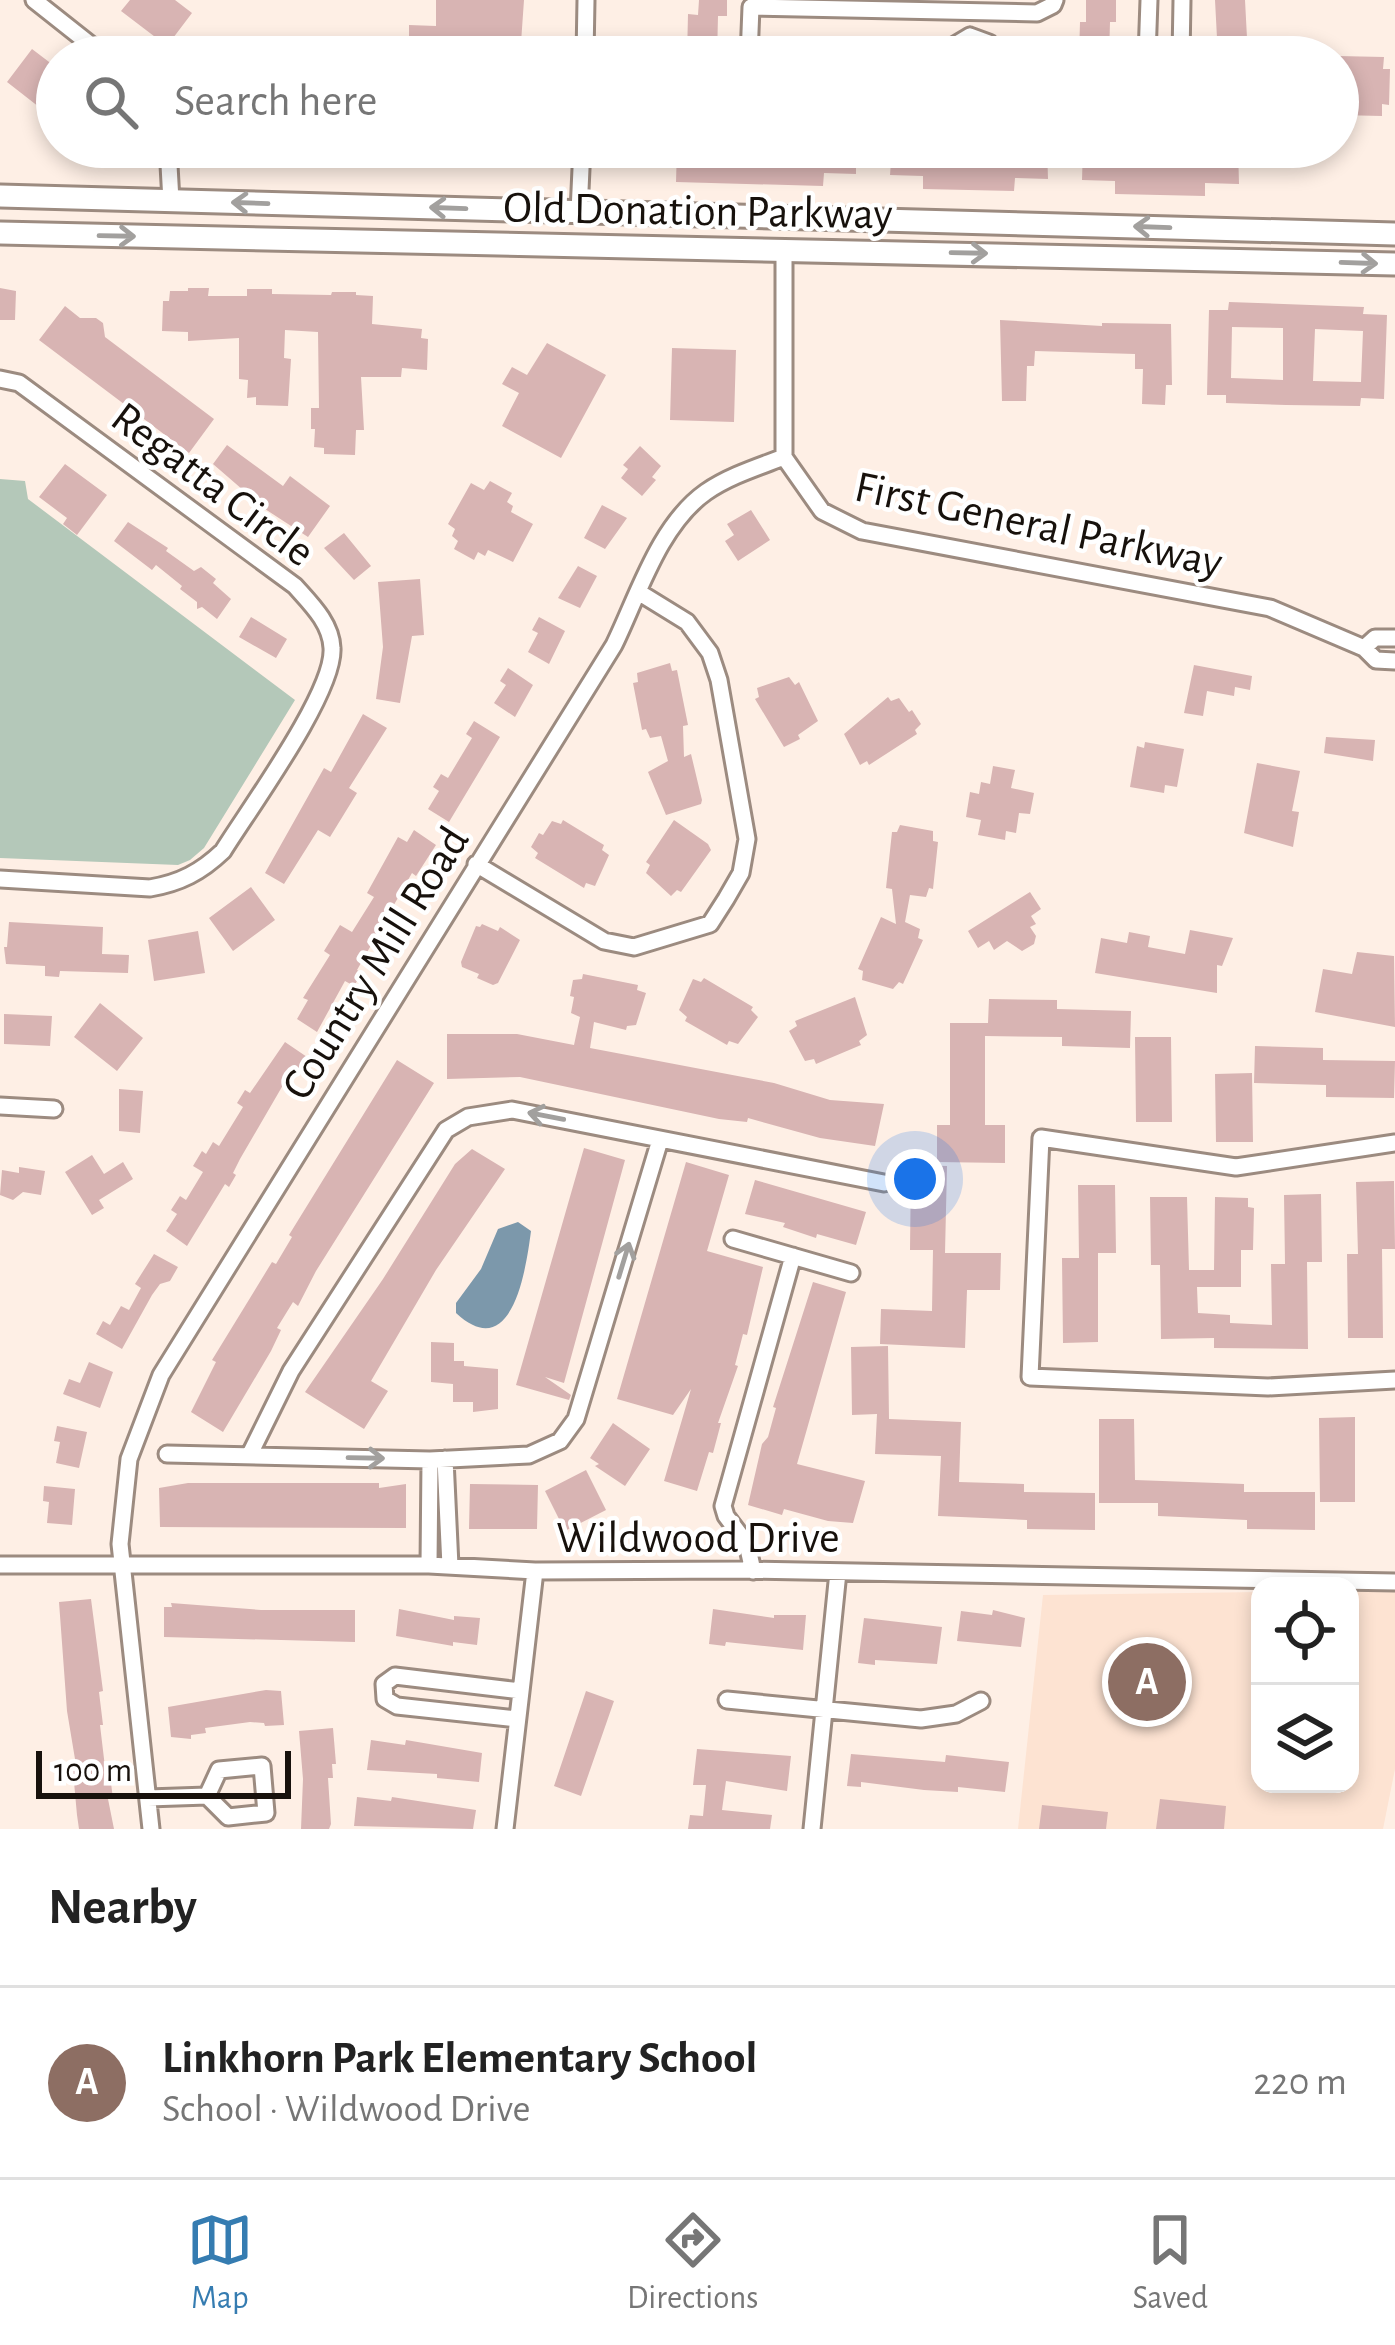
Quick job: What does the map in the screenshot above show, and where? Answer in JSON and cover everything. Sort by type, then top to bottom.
[{"type":"street","points":[[34,0],[79,36]]},
{"type":"street","points":[[585,36],[586,0]]},
{"type":"street","points":[[750,36],[751,7],[1037,13],[1055,0]]},
{"type":"street","points":[[1148,36],[1149,0]]},
{"type":"street","points":[[1181,36],[1182,0]]},
{"type":"street","points":[[970,36],[971,12]]},
{"type":"street","points":[[169,168],[171,200]]},
{"type":"street","points":[[578,212],[581,168]]},
{"type":"street","name":"Old Donation Parkway","points":[[0,196],[1395,234]]},
{"type":"street","name":"Old Donation Parkway","points":[[0,233],[1395,264]]},
{"type":"street","points":[[784,249],[784,457]]},
{"type":"street","name":"Regatta Circle","points":[[0,379],[20,382],[295,586],[316,610],[332,647],[326,685],[223,851],[205,868],[150,888],[0,879]]},
{"type":"street","name":"Country Mill Road","points":[[151,1829],[122,1567],[121,1517],[129,1459],[161,1375],[614,645],[670,530],[708,490],[784,457]]},
{"type":"street","name":"First General Parkway","points":[[784,457],[822,512],[862,532],[1270,608],[1364,648],[1376,660],[1395,661]]},
{"type":"street","points":[[476,865],[565,920],[604,940],[634,947],[710,923],[726,899],[741,873],[747,839],[719,680],[710,653],[687,622],[640,593]]},
{"type":"street","points":[[1364,648],[1375,638],[1395,638]]},
{"type":"street","points":[[0,1106],[53,1108]]},
{"type":"street","points":[[249,1456],[290,1370],[446,1130],[468,1117],[512,1110],[884,1183]]},
{"type":"street","points":[[1395,1143],[1236,1167],[1041,1138],[1030,1377],[1268,1388],[1395,1380]]},
{"type":"street","points":[[167,1454],[437,1459],[529,1455],[560,1441],[576,1419],[660,1140]]},
{"type":"street","points":[[733,1239],[851,1273]]},
{"type":"street","points":[[753,1570],[748,1544],[723,1506],[794,1256]]},
{"type":"street","points":[[429,1565],[437,1459]]},
{"type":"street","points":[[437,1459],[450,1565]]},
{"type":"street","name":"Wildwood Drive","points":[[0,1565],[450,1565],[535,1571],[753,1570],[1395,1582]]},
{"type":"street","points":[[505,1829],[535,1571]]},
{"type":"street","points":[[812,1829],[838,1573]]},
{"type":"street","points":[[517,1719],[397,1706],[383,1692],[384,1684],[395,1676],[520,1691]]},
{"type":"street","points":[[727,1700],[921,1719],[956,1714],[981,1701]]},
{"type":"street","points":[[148,1798],[207,1796]]},
{"type":"shaded area","points":[[1395,1589],[1395,1769],[1383,1829],[1018,1829],[1043,1595],[1251,1592],[1251,1793],[1359,1793],[1359,1590]]},
{"type":"green space","points":[[0,479],[25,481],[28,499],[295,700],[204,848],[190,860],[178,865],[0,858]]},
{"type":"water","points":[[518,1222],[531,1231],[513,1306],[491,1328],[475,1326],[456,1313],[456,1303],[481,1269],[498,1229]]},
{"type":"building","points":[[130,0],[175,0],[192,13],[175,36],[154,36],[121,11]]},
{"type":"building","points":[[436,0],[524,0],[521,36],[409,36],[409,25],[436,26]]},
{"type":"building","points":[[699,0],[727,0],[727,16],[718,16],[718,36],[687,36],[688,14],[698,15]]},
{"type":"building","points":[[1086,0],[1116,0],[1116,22],[1110,22],[1110,36],[1080,36],[1080,22],[1086,22]]},
{"type":"building","points":[[1215,0],[1245,0],[1247,36],[1217,36]]},
{"type":"building","points":[[32,49],[36,52],[36,105],[7,82]]},
{"type":"building","points":[[1359,56],[1384,57],[1383,69],[1390,69],[1389,105],[1382,104],[1382,116],[1359,115]]},
{"type":"building","points":[[676,168],[856,168],[856,174],[824,173],[823,186],[676,182]]},
{"type":"building","points":[[890,168],[1048,168],[1048,179],[1015,178],[1014,191],[923,189],[923,176],[890,175]]},
{"type":"building","points":[[1082,168],[1239,168],[1239,184],[1205,183],[1205,196],[1115,194],[1115,181],[1082,180]]},
{"type":"building","points":[[0,288],[16,291],[15,320],[0,320]]},
{"type":"building","points":[[209,288],[208,296],[247,296],[247,289],[272,289],[272,294],[356,292],[373,296],[372,324],[422,329],[421,338],[428,339],[427,370],[402,368],[401,377],[361,377],[364,430],[356,430],[355,455],[324,454],[324,448],[314,447],[315,429],[311,429],[311,408],[319,408],[318,332],[285,330],[284,358],[291,359],[288,406],[256,405],[256,397],[247,398],[248,380],[239,379],[239,338],[188,341],[188,332],[162,331],[163,301],[169,301],[170,291]]},
{"type":"building","points":[[1229,302],[1364,307],[1363,314],[1387,315],[1384,399],[1361,398],[1360,406],[1286,405],[1226,403],[1226,395],[1207,395],[1209,310],[1228,310]],"holes":[[[1232,327],[1283,328],[1283,380],[1231,378]],[[1315,329],[1363,331],[1361,382],[1313,381]]]},
{"type":"building","points":[[65,306],[80,318],[103,323],[105,337],[214,419],[189,453],[39,340]]},
{"type":"building","points":[[1000,320],[1102,326],[1171,324],[1172,385],[1166,385],[1165,405],[1142,404],[1143,369],[1135,369],[1135,354],[1035,351],[1034,366],[1027,366],[1026,401],[1002,401]]},
{"type":"building","points":[[547,343],[606,375],[561,458],[502,426],[519,393],[502,384],[512,367],[527,375]]},
{"type":"building","points":[[672,348],[736,350],[734,422],[670,420]]},
{"type":"building","points":[[227,445],[283,486],[290,476],[330,506],[308,537],[265,509],[213,464]]},
{"type":"building","points":[[640,446],[661,466],[642,496],[621,478],[628,469],[623,465]]},
{"type":"building","points":[[65,464],[107,495],[77,535],[63,524],[67,518],[39,497]]},
{"type":"building","points":[[490,481],[512,493],[507,502],[513,506],[511,512],[533,524],[513,562],[488,550],[485,556],[478,552],[474,560],[454,549],[458,541],[448,524],[471,483],[484,490]]},
{"type":"building","points":[[602,505],[627,518],[605,549],[584,538]]},
{"type":"building","points":[[751,510],[770,540],[738,561],[725,541],[734,535],[727,524]]},
{"type":"building","points":[[128,522],[194,571],[201,567],[216,579],[213,583],[231,599],[217,619],[202,607],[197,609],[197,602],[156,565],[152,570],[114,541]]},
{"type":"building","points":[[344,533],[371,566],[354,580],[324,548]]},
{"type":"building","points":[[578,566],[597,576],[580,608],[558,598]]},
{"type":"building","points":[[420,579],[424,635],[412,636],[400,703],[376,699],[383,647],[378,582]]},
{"type":"building","points":[[251,617],[287,639],[276,658],[239,637]]},
{"type":"building","points":[[539,617],[565,631],[549,664],[528,652],[538,633],[532,630]]},
{"type":"building","points":[[670,663],[672,671],[677,670],[688,725],[683,726],[684,757],[691,754],[702,800],[666,815],[648,772],[668,761],[661,736],[650,738],[642,730],[633,683],[638,682],[637,673]]},
{"type":"building","points":[[1194,665],[1252,676],[1250,690],[1235,687],[1234,696],[1207,691],[1203,716],[1184,713]]},
{"type":"building","points":[[508,668],[533,685],[515,717],[494,703],[506,685],[500,681]]},
{"type":"building","points":[[789,677],[795,685],[799,682],[818,721],[784,747],[755,699],[757,688]]},
{"type":"building","points":[[888,697],[891,701],[899,698],[912,710],[921,724],[917,734],[869,765],[867,761],[860,765],[844,734]]},
{"type":"building","points":[[363,714],[387,728],[349,788],[357,793],[330,837],[318,830],[284,884],[265,873],[324,768],[331,772]]},
{"type":"building","points":[[474,721],[500,737],[449,822],[428,809],[439,791],[433,787],[441,774],[448,778],[472,738],[466,734]]},
{"type":"building","points":[[1326,737],[1375,740],[1373,761],[1324,753]]},
{"type":"building","points":[[1145,742],[1184,749],[1177,787],[1165,785],[1164,793],[1130,787],[1137,746],[1144,748]]},
{"type":"building","points":[[1257,763],[1300,771],[1292,811],[1299,812],[1293,847],[1244,833]]},
{"type":"building","points":[[993,766],[1015,770],[1011,788],[1034,793],[1030,814],[1019,813],[1016,833],[1006,831],[1005,840],[978,835],[981,820],[966,817],[970,792],[979,794],[981,782],[990,784]]},
{"type":"building","points":[[563,820],[604,845],[602,850],[609,855],[595,886],[586,883],[584,888],[535,858],[538,853],[531,847],[539,833],[543,835],[552,821],[561,824]]},
{"type":"building","points":[[674,820],[711,850],[681,892],[671,896],[646,873],[650,865],[646,862]]},
{"type":"building","points":[[900,825],[933,831],[933,841],[938,842],[933,889],[929,888],[926,897],[910,895],[905,922],[920,929],[918,938],[923,940],[903,984],[893,989],[862,980],[863,971],[858,969],[881,917],[896,924],[892,889],[886,888],[892,832]]},
{"type":"building","points":[[414,830],[436,845],[416,876],[412,873],[357,970],[362,973],[354,986],[345,981],[317,1032],[297,1019],[308,1000],[303,998],[330,955],[324,951],[340,925],[352,932],[374,897],[367,893],[398,837],[407,842]]},
{"type":"building","points":[[251,887],[275,920],[233,951],[209,918]]},
{"type":"building","points":[[1030,892],[1041,909],[1031,916],[1036,924],[1030,927],[1036,936],[1034,944],[1022,951],[1007,941],[994,950],[989,941],[978,948],[968,931]]},
{"type":"building","points":[[9,922],[103,927],[102,954],[129,955],[128,973],[60,971],[59,977],[45,976],[45,966],[6,964]]},
{"type":"building","points":[[476,926],[498,931],[500,927],[520,940],[493,985],[477,978],[479,974],[462,967],[461,962]]},
{"type":"building","points":[[1190,930],[1233,938],[1222,966],[1217,965],[1217,993],[1095,973],[1101,938],[1127,943],[1129,932],[1150,936],[1148,947],[1185,954]]},
{"type":"building","points":[[198,931],[205,973],[154,981],[148,940]]},
{"type":"building","points":[[1357,952],[1394,956],[1395,1027],[1315,1012],[1323,969],[1352,974]]},
{"type":"building","points":[[583,974],[638,985],[637,990],[646,993],[636,1025],[626,1030],[594,1022],[590,1048],[774,1083],[830,1100],[884,1104],[875,1146],[520,1077],[447,1079],[447,1034],[517,1034],[574,1045],[580,1017],[571,1013],[574,997],[570,996],[573,980],[582,979]]},
{"type":"building","points":[[704,978],[753,1007],[758,1017],[738,1044],[729,1041],[727,1045],[685,1021],[687,1017],[679,1010],[693,979],[701,982]]},
{"type":"building","points":[[855,997],[867,1035],[859,1041],[861,1045],[816,1064],[814,1059],[805,1061],[789,1031],[797,1026],[795,1021]]},
{"type":"building","points":[[989,999],[1057,1000],[1057,1009],[1131,1011],[1130,1048],[1062,1046],[1062,1037],[985,1036],[985,1125],[1005,1125],[1005,1163],[937,1162],[937,1125],[950,1125],[950,1023],[988,1023]]},
{"type":"building","points":[[100,1003],[143,1038],[117,1071],[74,1037]]},
{"type":"building","points":[[4,1014],[52,1016],[50,1046],[4,1044]]},
{"type":"building","points":[[1135,1037],[1171,1037],[1172,1122],[1136,1122]]},
{"type":"building","points":[[285,1042],[307,1057],[300,1070],[290,1073],[229,1187],[225,1184],[187,1246],[166,1231],[177,1214],[171,1210],[180,1196],[186,1200],[203,1172],[193,1166],[202,1151],[206,1154],[213,1142],[219,1146],[243,1107],[237,1103],[245,1090],[250,1093]]},
{"type":"building","points":[[1255,1046],[1323,1048],[1323,1060],[1395,1061],[1394,1098],[1326,1097],[1326,1085],[1254,1083]]},
{"type":"building","points":[[397,1060],[434,1083],[298,1306],[293,1302],[277,1328],[281,1330],[271,1351],[223,1432],[191,1412],[216,1362],[212,1360],[272,1262],[276,1264],[289,1235]]},
{"type":"building","points":[[1252,1073],[1253,1142],[1216,1142],[1215,1074]]},
{"type":"building","points":[[119,1089],[143,1091],[140,1133],[119,1131]]},
{"type":"building","points":[[584,1148],[625,1160],[564,1383],[545,1377],[571,1395],[569,1400],[516,1385]]},
{"type":"building","points":[[472,1149],[505,1169],[436,1270],[371,1381],[388,1391],[364,1429],[305,1392],[455,1164]]},
{"type":"building","points":[[92,1155],[104,1174],[123,1162],[133,1179],[99,1200],[104,1208],[92,1215],[65,1172]]},
{"type":"building","points":[[686,1162],[729,1175],[707,1251],[763,1267],[713,1453],[709,1452],[697,1491],[664,1481],[691,1389],[673,1415],[617,1399]]},
{"type":"building","points":[[911,1165],[947,1166],[945,1253],[1001,1253],[1000,1290],[967,1290],[965,1348],[880,1344],[881,1309],[932,1311],[933,1250],[910,1250]]},
{"type":"building","points":[[19,1167],[45,1171],[41,1195],[23,1192],[13,1200],[0,1195],[2,1170],[19,1173]]},
{"type":"building","points":[[755,1180],[866,1212],[856,1245],[817,1234],[816,1238],[783,1227],[785,1223],[745,1214]]},
{"type":"building","points":[[1394,1181],[1395,1249],[1382,1249],[1383,1338],[1348,1338],[1347,1254],[1358,1254],[1356,1182]]},
{"type":"building","points":[[1078,1185],[1115,1185],[1116,1253],[1098,1253],[1098,1342],[1063,1343],[1062,1258],[1079,1258]]},
{"type":"building","points":[[1321,1194],[1322,1262],[1307,1262],[1308,1349],[1214,1348],[1214,1338],[1161,1339],[1160,1265],[1151,1265],[1150,1197],[1187,1197],[1189,1270],[1214,1270],[1215,1197],[1248,1198],[1248,1207],[1254,1208],[1253,1250],[1241,1250],[1241,1287],[1197,1287],[1198,1313],[1230,1315],[1230,1323],[1272,1325],[1271,1264],[1285,1264],[1284,1195]]},
{"type":"building","points":[[154,1254],[178,1267],[170,1281],[160,1284],[152,1295],[122,1349],[96,1334],[103,1321],[110,1325],[121,1306],[129,1310],[141,1288],[135,1284]]},
{"type":"building","points":[[813,1282],[846,1292],[797,1464],[865,1481],[853,1523],[784,1509],[782,1515],[748,1505],[762,1444],[768,1437]]},
{"type":"building","points":[[431,1342],[454,1343],[454,1361],[464,1361],[464,1366],[498,1369],[498,1409],[473,1412],[473,1402],[453,1402],[453,1384],[431,1382]]},
{"type":"building","points":[[888,1346],[889,1419],[961,1422],[959,1482],[1024,1484],[1024,1492],[1095,1493],[1095,1530],[1027,1529],[1027,1520],[938,1516],[941,1456],[875,1454],[877,1414],[852,1415],[851,1347]]},
{"type":"building","points":[[89,1362],[113,1372],[100,1408],[63,1394],[69,1379],[80,1383]]},
{"type":"building","points":[[1355,1417],[1355,1502],[1320,1502],[1319,1418]]},
{"type":"building","points":[[1099,1419],[1134,1419],[1135,1480],[1244,1484],[1244,1492],[1315,1492],[1315,1530],[1247,1529],[1247,1520],[1158,1516],[1158,1503],[1099,1503]]},
{"type":"building","points":[[613,1423],[650,1449],[625,1486],[590,1458]]},
{"type":"building","points":[[57,1426],[87,1432],[79,1468],[56,1463]]},
{"type":"building","points":[[586,1470],[606,1510],[565,1531],[545,1491]]},
{"type":"building","points":[[188,1483],[379,1483],[379,1488],[406,1484],[406,1528],[160,1527],[159,1488]]},
{"type":"building","points":[[470,1484],[538,1485],[537,1529],[469,1529]]},
{"type":"building","points":[[44,1486],[75,1489],[72,1525],[47,1523],[49,1502],[43,1501]]},
{"type":"building","points":[[91,1599],[114,1829],[79,1829],[77,1815],[73,1771],[77,1771],[59,1602]]},
{"type":"building","points":[[171,1603],[355,1610],[355,1642],[164,1637],[164,1607],[172,1607]]},
{"type":"building","points":[[399,1609],[454,1620],[454,1616],[480,1618],[477,1645],[453,1642],[453,1646],[396,1636]]},
{"type":"building","points":[[713,1609],[774,1618],[806,1615],[803,1650],[709,1644]]},
{"type":"building","points":[[993,1610],[1025,1618],[1021,1647],[957,1641],[961,1611],[992,1615]]},
{"type":"building","points":[[864,1618],[942,1627],[937,1664],[858,1663]]},
{"type":"building","points":[[281,1691],[284,1725],[250,1722],[205,1728],[206,1733],[191,1735],[191,1739],[171,1737],[168,1707]]},
{"type":"building","points":[[586,1691],[614,1701],[581,1796],[554,1786]]},
{"type":"building","points":[[333,1728],[336,1764],[332,1764],[333,1778],[328,1778],[331,1824],[329,1829],[301,1829],[299,1731]]},
{"type":"building","points":[[371,1740],[405,1745],[406,1740],[482,1753],[479,1782],[367,1770]]},
{"type":"building","points":[[697,1749],[791,1756],[787,1791],[726,1781],[722,1810],[772,1815],[770,1829],[688,1829],[690,1815],[703,1816],[706,1785],[693,1785]]},
{"type":"building","points":[[851,1754],[945,1762],[946,1755],[1009,1762],[1005,1792],[958,1787],[958,1792],[924,1790],[861,1782],[861,1787],[847,1786]]},
{"type":"building","points":[[357,1797],[391,1801],[392,1797],[476,1810],[473,1829],[354,1826]]},
{"type":"building","points":[[1160,1799],[1226,1806],[1224,1829],[1156,1829]]},
{"type":"building","points":[[1042,1805],[1108,1812],[1106,1829],[1039,1829]]},
{"type":"place","name":"Linkhorn Park Elementary School","points":[[1147,1682]]}]
